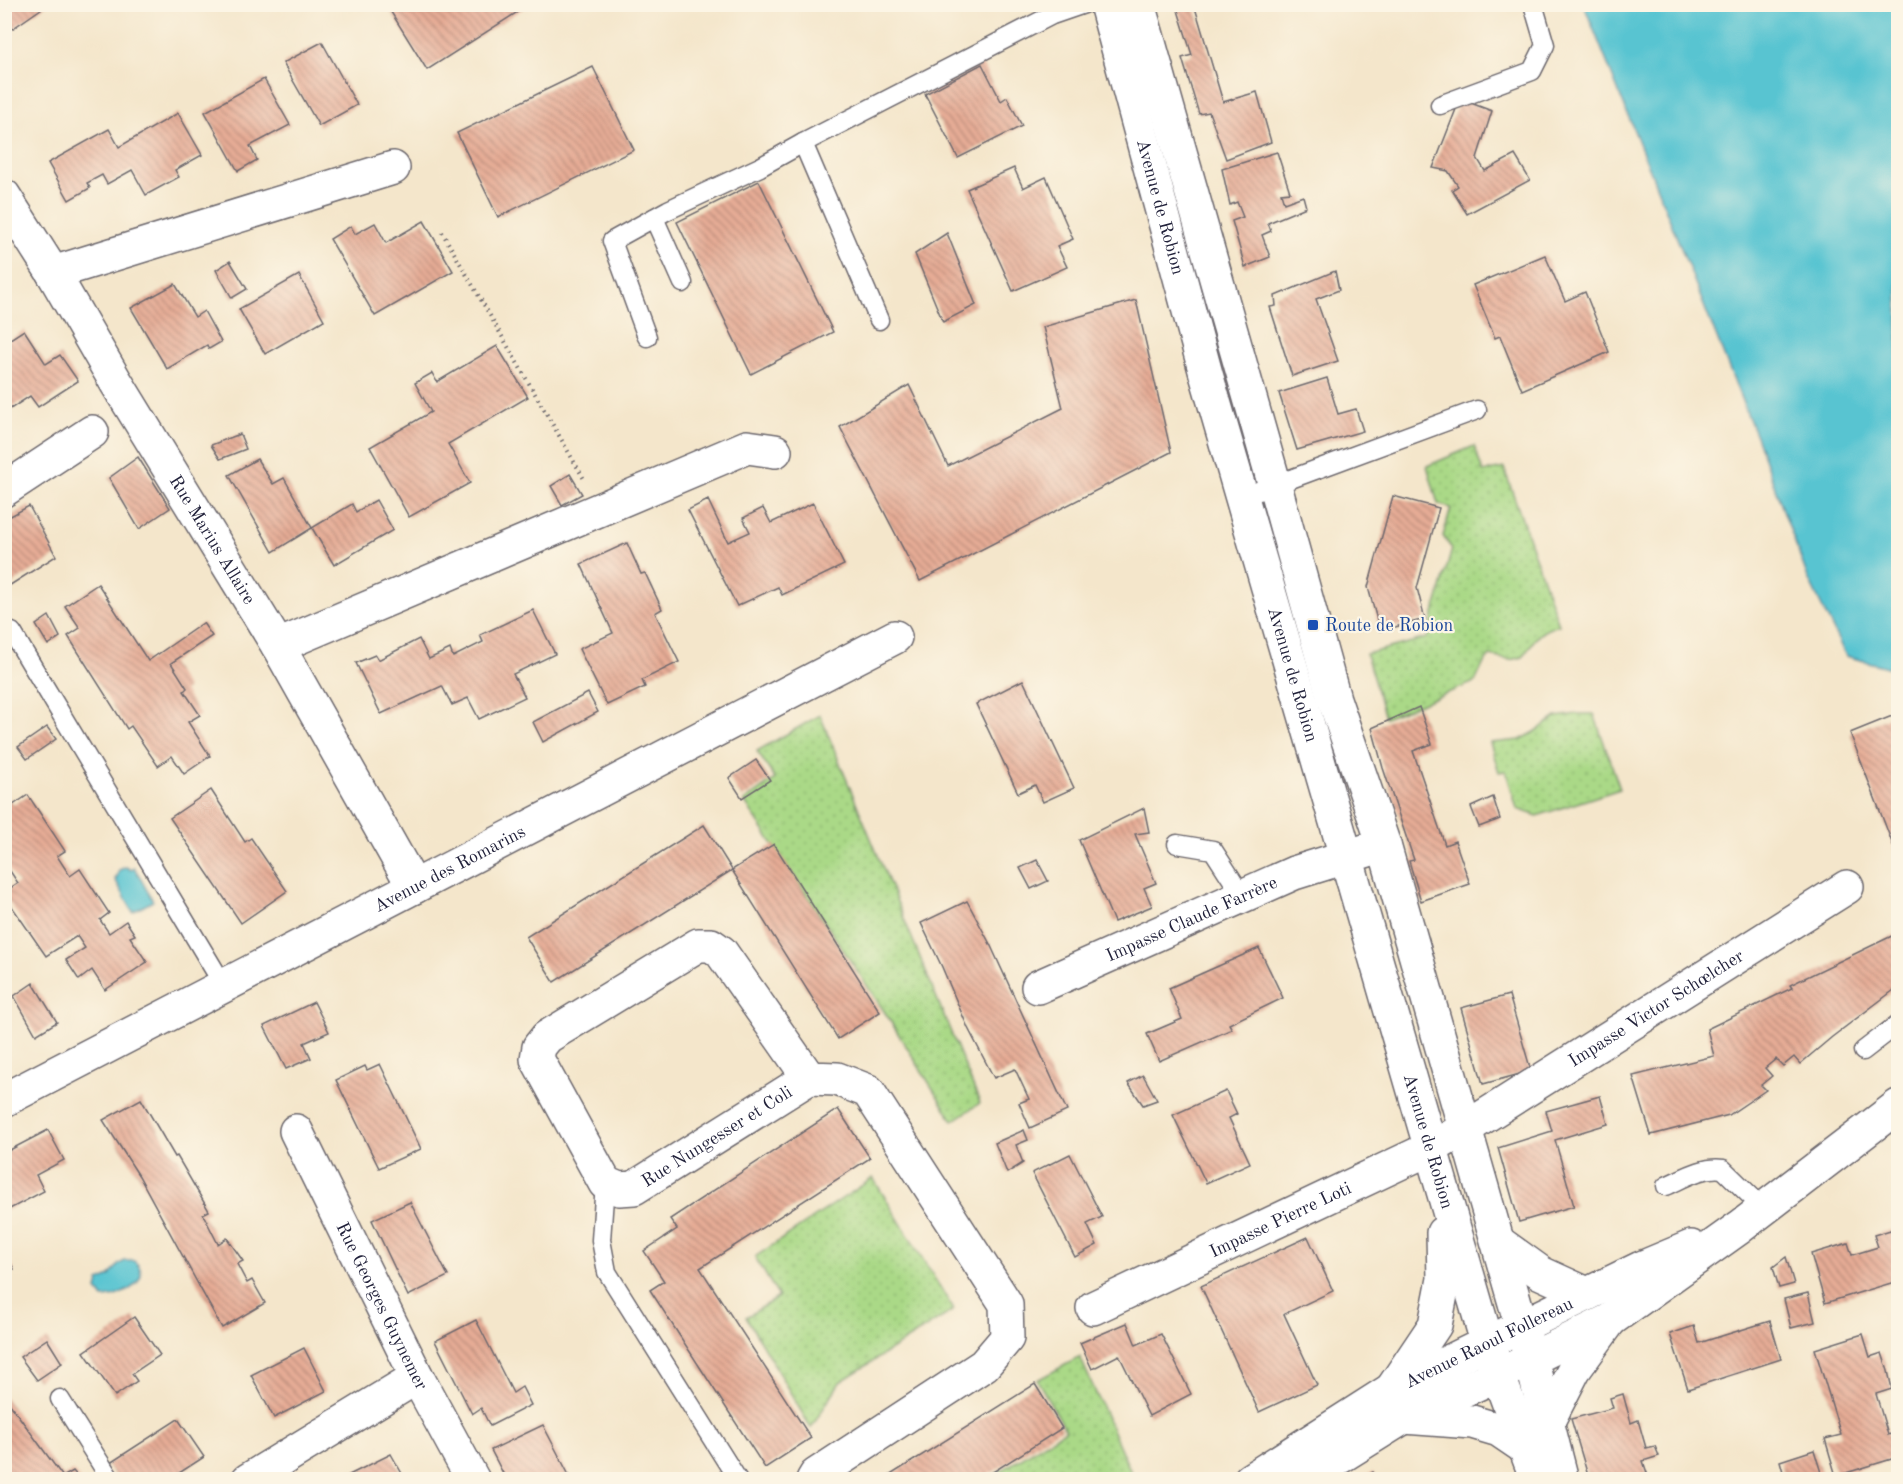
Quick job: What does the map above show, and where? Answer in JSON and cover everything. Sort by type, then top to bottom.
[{"type":"street","name":"Avenue de Robion","points":[[1106,4],[1242,497],[1487,1342],[1537,1479]]},
{"type":"street","name":"Avenue de Robion","points":[[1138,4],[1334,699],[1384,845],[1466,1128],[1522,1325],[1562,1479]]},
{"type":"street","points":[[53,273],[393,168]]},
{"type":"street","name":"Rue Marius Allaire","points":[[4,196],[53,273],[116,382],[278,646],[414,887]]},
{"type":"street","points":[[4,490],[92,432]]},
{"type":"street","points":[[278,646],[747,447],[775,451]]},
{"type":"street","name":"Avenue des Romarins","points":[[4,1100],[895,638]]},
{"type":"street","name":"Impasse Claude Farrère","points":[[1038,987],[1294,873],[1384,845]]},
{"type":"street","name":"Impasse Victor Schœlcher","points":[[1466,1128],[1847,887]]},
{"type":"street","name":"Rue Nungesser et Coli","points":[[809,1078],[721,952],[711,945],[698,945],[547,1037],[539,1047],[537,1059],[605,1183],[619,1189],[634,1188],[809,1078],[837,1079],[868,1090],[1006,1304],[1007,1338],[984,1365],[813,1479]]},
{"type":"street","name":"Avenue Raoul Follereau","points":[[1250,1479],[1398,1403],[1498,1374],[1610,1320],[1752,1218],[1899,1106]]},
{"type":"street","name":"Impasse Pierre Loti","points":[[1093,1308],[1431,1148],[1466,1128]]},
{"type":"street","name":"Rue Georges Guynemer","points":[[296,1131],[417,1377],[473,1479]]},
{"type":"street","points":[[1441,1180],[1444,1278],[1435,1325],[1398,1403],[1499,1430],[1524,1447]]},
{"type":"street","name":"Avenue Raoul Follereau","points":[[1303,1479],[1398,1403],[1487,1342],[1587,1293],[1752,1218]]},
{"type":"street","points":[[1498,1242],[1541,1273],[1587,1293]]},
{"type":"street","points":[[1548,1421],[1574,1370],[1610,1320]]},
{"type":"street","points":[[248,1479],[417,1377]]},
{"type":"lane","points":[[646,337],[612,241],[1052,15],[1084,4]]},
{"type":"lane","points":[[1440,105],[1532,71],[1545,45],[1533,4]]},
{"type":"lane","points":[[803,144],[879,320]]},
{"type":"lane","points":[[654,218],[683,283]]},
{"type":"lane","points":[[1242,497],[1477,410]]},
{"type":"lane","points":[[4,637],[12,632],[224,986]]},
{"type":"lane","points":[[1178,844],[1213,850],[1233,881],[1240,897]]},
{"type":"lane","points":[[1863,1051],[1899,1024]]},
{"type":"lane","points":[[1666,1186],[1703,1169],[1714,1167],[1723,1169],[1752,1218]]},
{"type":"lane","points":[[605,1183],[602,1240],[607,1272],[738,1479]]},
{"type":"lane","points":[[60,1399],[111,1479]]},
{"type":"path","points":[[442,232],[578,466],[598,510]]},
{"type":"green space","points":[[1474,446],[1483,472],[1504,468],[1559,625],[1541,633],[1523,657],[1509,660],[1490,656],[1475,682],[1385,718],[1366,654],[1427,638],[1452,549],[1443,536],[1451,508],[1438,504],[1427,466]]},
{"type":"green space","points":[[1594,714],[1620,789],[1537,816],[1517,809],[1506,771],[1499,772],[1490,743],[1520,740],[1556,717]]},
{"type":"green space","points":[[820,715],[980,1103],[953,1121],[884,1011],[744,801],[775,779],[757,751]]},
{"type":"green space","points":[[873,1178],[954,1310],[840,1382],[811,1428],[746,1317],[779,1297],[755,1257]]},
{"type":"green space","points":[[1080,1357],[1134,1479],[988,1479],[1066,1430],[1037,1380]]},
{"type":"water","points":[[1584,5],[1898,5],[1898,670],[1846,656],[1808,578],[1756,436]]},
{"type":"water","points":[[126,867],[131,870],[134,867],[153,901],[133,912],[115,879],[119,870]]},
{"type":"water","points":[[134,1261],[140,1268],[141,1275],[138,1281],[133,1287],[118,1295],[103,1298],[97,1290],[99,1281],[110,1276],[119,1264]]},
{"type":"building","points":[[4,4],[48,4],[12,29],[10,26],[4,30]]},
{"type":"building","points":[[386,4],[530,4],[427,70]]},
{"type":"building","points":[[1176,4],[1194,4],[1223,102],[1257,92],[1271,142],[1226,159],[1209,112],[1199,114],[1182,58],[1192,55]]},
{"type":"building","points":[[1362,4],[1375,4],[1375,5],[1363,9]]},
{"type":"building","points":[[322,42],[357,105],[319,126],[283,63]]},
{"type":"building","points":[[982,64],[1001,101],[1007,97],[1022,126],[958,158],[925,94]]},
{"type":"building","points":[[593,67],[634,150],[498,217],[457,133]]},
{"type":"building","points":[[264,79],[290,125],[250,146],[257,160],[238,171],[205,112]]},
{"type":"building","points":[[1460,99],[1492,111],[1477,158],[1485,171],[1515,155],[1530,180],[1467,214],[1452,190],[1458,186],[1448,171],[1433,168]]},
{"type":"building","points":[[178,113],[202,155],[175,170],[179,177],[146,195],[132,170],[107,184],[102,175],[87,183],[90,188],[69,200],[48,163],[109,129],[119,147]]},
{"type":"building","points":[[1277,152],[1290,192],[1281,193],[1284,203],[1303,196],[1306,207],[1268,223],[1271,231],[1262,235],[1270,257],[1245,267],[1232,221],[1243,217],[1237,202],[1230,205],[1222,169]]},
{"type":"building","points":[[1014,168],[1023,188],[1046,177],[1073,239],[1057,246],[1067,267],[1013,291],[967,189]]},
{"type":"building","points":[[759,181],[833,332],[751,374],[677,222]]},
{"type":"building","points":[[424,221],[453,271],[375,316],[330,239],[351,226],[355,234],[375,223],[386,243]]},
{"type":"building","points":[[947,233],[976,305],[943,322],[915,254]]},
{"type":"building","points":[[1545,255],[1565,301],[1585,292],[1609,352],[1522,390],[1500,336],[1495,338],[1473,285]]},
{"type":"building","points":[[230,261],[247,289],[232,298],[216,270]]},
{"type":"building","points":[[1335,271],[1339,290],[1316,299],[1338,361],[1292,376],[1270,307],[1276,306],[1275,296]]},
{"type":"building","points":[[299,275],[324,320],[265,354],[239,309]]},
{"type":"building","points":[[175,284],[195,317],[204,311],[221,342],[209,349],[207,345],[167,369],[131,308]]},
{"type":"building","points":[[1136,300],[1171,452],[920,581],[840,427],[909,385],[948,466],[1063,408],[1043,327]]},
{"type":"building","points":[[24,330],[46,364],[60,355],[78,381],[38,407],[30,396],[4,413],[4,343]]},
{"type":"building","points":[[497,346],[528,397],[448,444],[470,483],[409,517],[370,447],[431,412],[415,383],[432,373],[437,382]]},
{"type":"building","points":[[1327,378],[1338,414],[1356,409],[1363,431],[1297,450],[1279,393]]},
{"type":"building","points":[[240,434],[246,449],[220,459],[211,445]]},
{"type":"building","points":[[138,457],[170,508],[139,529],[109,478]]},
{"type":"building","points":[[257,459],[273,484],[284,478],[312,528],[273,552],[229,475]]},
{"type":"building","points":[[570,474],[582,494],[562,505],[551,486]]},
{"type":"building","points":[[1393,496],[1439,508],[1417,588],[1425,619],[1380,631],[1368,587]]},
{"type":"building","points":[[376,500],[393,530],[334,565],[312,528],[352,504],[356,512]]},
{"type":"building","points":[[708,500],[728,542],[750,532],[743,518],[763,508],[771,523],[813,503],[844,565],[782,595],[778,587],[737,606],[688,510]]},
{"type":"building","points":[[29,506],[56,556],[4,589],[5,519]]},
{"type":"building","points":[[627,543],[641,574],[645,573],[662,609],[655,613],[679,662],[642,680],[645,687],[607,705],[579,649],[613,633],[581,564]]},
{"type":"building","points":[[98,584],[148,661],[203,623],[212,636],[171,663],[187,688],[184,691],[200,715],[188,722],[210,756],[184,774],[172,756],[158,766],[131,726],[127,729],[68,636],[80,628],[65,606]]},
{"type":"building","points":[[533,610],[555,654],[513,674],[525,697],[479,719],[468,698],[452,705],[442,686],[381,714],[356,663],[375,655],[378,660],[419,639],[429,659],[450,649],[453,657],[483,642],[480,635]]},
{"type":"building","points":[[49,616],[60,637],[48,645],[36,625]]},
{"type":"building","points":[[1023,680],[1074,788],[1043,802],[1035,785],[1018,793],[976,704]]},
{"type":"building","points":[[588,693],[598,712],[543,742],[533,722]]},
{"type":"building","points":[[1419,707],[1432,744],[1413,751],[1445,845],[1455,841],[1470,884],[1421,901],[1409,861],[1414,860],[1372,728]]},
{"type":"building","points":[[1892,716],[1898,733],[1898,858],[1850,733]]},
{"type":"building","points":[[47,727],[56,739],[27,759],[18,747]]},
{"type":"building","points":[[756,760],[770,780],[742,798],[729,778]]},
{"type":"building","points":[[211,790],[245,842],[251,838],[287,891],[241,923],[170,818]]},
{"type":"building","points":[[4,793],[13,805],[28,795],[65,851],[57,856],[70,876],[80,869],[109,913],[100,920],[109,933],[126,921],[135,935],[130,937],[147,962],[105,990],[92,970],[79,980],[66,960],[85,948],[77,936],[46,956],[4,895],[4,892],[18,883],[4,862]]},
{"type":"building","points":[[1493,797],[1500,819],[1479,827],[1471,807]]},
{"type":"building","points":[[1144,808],[1149,832],[1135,834],[1156,883],[1144,888],[1152,906],[1114,922],[1079,840]]},
{"type":"building","points":[[704,825],[732,870],[554,982],[526,937]]},
{"type":"building","points":[[774,844],[880,1012],[838,1039],[732,870]]},
{"type":"building","points":[[1037,860],[1048,881],[1031,889],[1020,868]]},
{"type":"building","points":[[967,901],[990,944],[1067,1111],[1030,1128],[1019,1103],[1029,1099],[1015,1069],[994,1078],[968,1028],[921,923]]},
{"type":"building","points":[[1898,933],[1898,987],[1800,1064],[1794,1057],[1783,1066],[1776,1059],[1765,1068],[1772,1076],[1761,1085],[1766,1090],[1729,1115],[1651,1135],[1633,1076],[1714,1056],[1707,1029],[1792,988],[1790,985]]},
{"type":"building","points":[[1259,948],[1283,998],[1229,1024],[1232,1029],[1159,1061],[1147,1034],[1182,1019],[1169,988]]},
{"type":"building","points":[[33,983],[57,1022],[36,1035],[14,996]]},
{"type":"building","points":[[1509,995],[1531,1071],[1483,1084],[1461,1008]]},
{"type":"building","points":[[314,1002],[329,1032],[304,1043],[311,1058],[286,1069],[264,1026]]},
{"type":"building","points":[[380,1064],[421,1149],[379,1168],[336,1080],[365,1066],[367,1070]]},
{"type":"building","points":[[1143,1075],[1157,1100],[1143,1105],[1128,1083]]},
{"type":"building","points":[[1226,1091],[1237,1114],[1229,1118],[1250,1163],[1206,1183],[1173,1115]]},
{"type":"building","points":[[1600,1096],[1608,1124],[1555,1140],[1574,1206],[1519,1222],[1498,1148],[1552,1131],[1546,1111]]},
{"type":"building","points":[[141,1099],[209,1211],[203,1214],[218,1244],[227,1238],[243,1261],[237,1264],[247,1283],[252,1280],[265,1303],[222,1328],[139,1176],[103,1120]]},
{"type":"building","points":[[838,1109],[870,1158],[700,1268],[811,1438],[765,1468],[650,1290],[664,1281],[644,1251],[677,1229],[670,1219]]},
{"type":"building","points":[[48,1130],[64,1160],[36,1175],[44,1191],[4,1212],[4,1153]]},
{"type":"building","points":[[1024,1130],[1028,1140],[1016,1145],[1023,1163],[1007,1173],[995,1143]]},
{"type":"building","points":[[1070,1154],[1102,1217],[1087,1224],[1097,1245],[1075,1257],[1032,1173]]},
{"type":"building","points":[[410,1202],[448,1276],[408,1296],[372,1220]]},
{"type":"building","points":[[1897,1228],[1898,1281],[1825,1303],[1811,1254],[1848,1243],[1852,1255],[1878,1247],[1874,1235]]},
{"type":"building","points":[[1308,1237],[1333,1291],[1284,1314],[1317,1385],[1259,1412],[1201,1286]]},
{"type":"building","points":[[4,1250],[14,1269],[4,1273]]},
{"type":"building","points":[[1786,1257],[1794,1284],[1779,1288],[1773,1267]]},
{"type":"building","points":[[1808,1293],[1815,1322],[1791,1328],[1784,1299]]},
{"type":"building","points":[[134,1317],[160,1355],[132,1374],[137,1381],[115,1396],[84,1352]]},
{"type":"building","points":[[476,1320],[513,1393],[522,1387],[531,1405],[490,1426],[481,1408],[472,1414],[435,1341]]},
{"type":"building","points":[[1770,1321],[1781,1359],[1688,1389],[1670,1334],[1694,1326],[1699,1343]]},
{"type":"building","points":[[1127,1323],[1136,1345],[1161,1334],[1191,1394],[1149,1416],[1119,1355],[1092,1369],[1080,1343]]},
{"type":"building","points":[[1863,1334],[1870,1357],[1882,1353],[1888,1371],[1892,1389],[1876,1394],[1888,1435],[1894,1433],[1898,1453],[1893,1454],[1895,1458],[1836,1476],[1825,1439],[1841,1435],[1815,1349]]},
{"type":"building","points":[[47,1339],[62,1363],[37,1380],[20,1357]]},
{"type":"building","points":[[304,1348],[326,1391],[274,1418],[251,1375]]},
{"type":"building","points":[[1035,1384],[1062,1428],[982,1479],[884,1479]]},
{"type":"building","points":[[1623,1394],[1631,1423],[1638,1420],[1646,1448],[1655,1446],[1659,1456],[1643,1461],[1649,1479],[1589,1479],[1571,1419],[1613,1408],[1610,1398]]},
{"type":"building","points":[[4,1396],[63,1477],[73,1471],[80,1479],[4,1479]]},
{"type":"building","points":[[178,1419],[204,1457],[170,1479],[117,1479],[107,1465]]},
{"type":"building","points":[[543,1425],[571,1479],[506,1479],[491,1450]]},
{"type":"building","points":[[1814,1450],[1823,1479],[1785,1479],[1780,1461]]},
{"type":"building","points":[[391,1454],[405,1479],[341,1479]]},
{"type":"building","points":[[1373,1472],[1378,1479],[1360,1479],[1365,1476]]},
{"type":"place","name":"Route de Robion","points":[[1313,625]]}]
